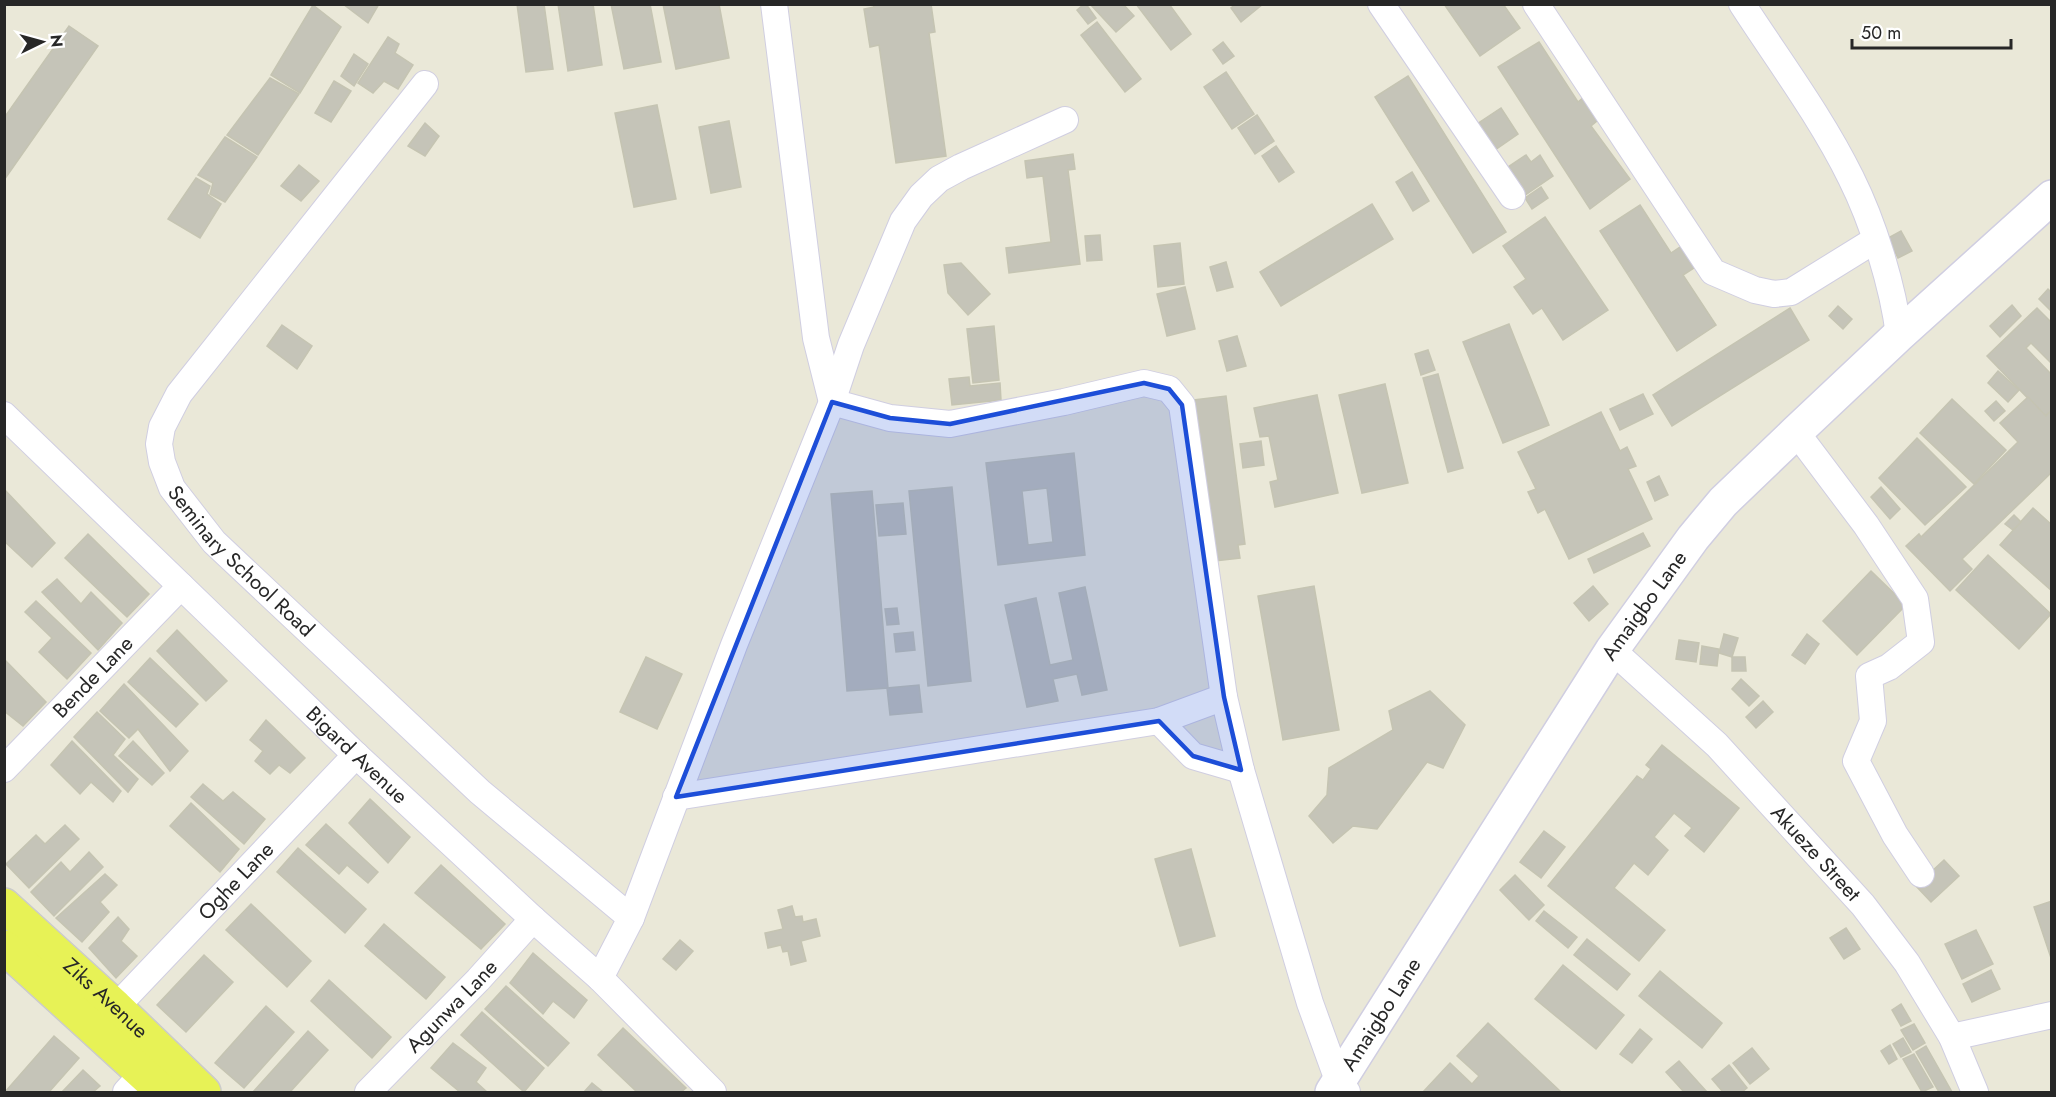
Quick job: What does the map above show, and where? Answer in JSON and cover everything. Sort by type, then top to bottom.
[{"type":"main road","name":"Amaigbo Lane","points":[[1340,1089],[1612,650],[1693,538],[1723,502],[1899,334],[2052,197]]},
{"type":"main road","name":"Ziks Avenue","points":[[4,905],[116,1007],[149,1077]]},
{"type":"main road","name":"Ziks Avenue","points":[[4,947],[149,1077],[204,1092]]},
{"type":"street","points":[[774,4],[816,338],[832,402]]},
{"type":"street","points":[[1381,4],[1512,196]]},
{"type":"street","points":[[1536,4],[1713,272],[1755,290],[1774,294],[1791,292],[1875,240]]},
{"type":"street","points":[[1742,4],[1829,137],[1852,180],[1875,240],[1897,316],[1899,334]]},
{"type":"street","name":"Seminary School Road","points":[[425,84],[178,394],[162,427],[159,444],[162,462],[172,488],[214,542],[480,792],[631,918]]},
{"type":"street","points":[[600,978],[631,918],[734,645],[832,402],[850,345],[903,221],[921,196],[939,179],[1065,120]]},
{"type":"street","points":[[832,402],[890,418],[950,424],[1064,402],[1144,383],[1169,388],[1182,405],[1224,698],[1241,770],[1310,1003],[1340,1089]]},
{"type":"street","name":"Bigard Avenue","points":[[5,415],[356,755],[600,978],[709,1091]]},
{"type":"street","points":[[1796,432],[1866,525],[1915,598],[1921,642],[1890,667],[1869,676],[1873,722],[1856,761],[1895,835],[1921,874]]},
{"type":"street","name":"Bende Lane","points":[[4,770],[181,586]]},
{"type":"street","name":"Akueze Street","points":[[1612,650],[1718,745],[1863,904],[1906,963],[1952,1037],[1975,1092]]},
{"type":"street","points":[[676,797],[1159,721],[1224,698]]},
{"type":"street","points":[[1159,721],[1193,756],[1241,770]]},
{"type":"street","name":"Oghe Lane","points":[[116,1007],[356,755]]},
{"type":"street","name":"Agunwa Lane","points":[[368,1092],[478,980],[533,919]]},
{"type":"street","points":[[1952,1037],[2052,1015]]},
{"type":"highlighted area","points":[[1144,383],[1169,389],[1182,405],[1224,697],[1241,770],[1193,756],[1159,721],[676,797],[832,402],[890,418],[950,424]]},
{"type":"building","points":[[343,4],[379,4],[368,23]]},
{"type":"building","points":[[517,4],[544,4],[553,69],[526,72]]},
{"type":"building","points":[[558,4],[593,4],[602,65],[568,71]]},
{"type":"building","points":[[611,4],[650,4],[661,62],[624,69]]},
{"type":"building","points":[[663,4],[719,4],[729,58],[676,69]]},
{"type":"building","points":[[873,4],[931,4],[935,32],[929,33],[946,156],[896,163],[879,45],[870,47],[864,9],[874,7]]},
{"type":"building","points":[[1084,4],[1096,18],[1088,24],[1077,10]]},
{"type":"building","points":[[1090,4],[1123,4],[1134,16],[1116,32]]},
{"type":"building","points":[[1136,4],[1169,4],[1191,34],[1171,50]]},
{"type":"building","points":[[1236,4],[1263,4],[1241,22],[1231,8]]},
{"type":"building","points":[[1444,4],[1503,4],[1520,28],[1480,56]]},
{"type":"building","points":[[313,5],[341,27],[300,93],[271,75]]},
{"type":"building","points":[[1097,22],[1141,79],[1125,92],[1081,35]]},
{"type":"building","points":[[69,26],[98,46],[4,180],[4,118]]},
{"type":"building","points":[[388,37],[399,44],[395,53],[413,65],[398,89],[384,81],[373,93],[358,83]]},
{"type":"building","points":[[1223,42],[1234,56],[1223,64],[1213,50]]},
{"type":"building","points":[[1539,42],[1578,102],[1590,92],[1604,115],[1591,126],[1630,179],[1590,209],[1498,67]]},
{"type":"building","points":[[354,54],[368,64],[354,86],[341,76]]},
{"type":"building","points":[[1226,72],[1254,114],[1232,129],[1204,87]]},
{"type":"building","points":[[1408,76],[1506,232],[1473,253],[1375,97]]},
{"type":"building","points":[[270,78],[299,94],[258,155],[227,135]]},
{"type":"building","points":[[334,81],[351,91],[331,122],[315,113]]},
{"type":"building","points":[[657,105],[676,199],[634,207],[615,113]]},
{"type":"building","points":[[1501,108],[1518,134],[1495,150],[1477,124]]},
{"type":"building","points":[[1257,115],[1274,141],[1255,154],[1238,128]]},
{"type":"building","points":[[729,121],[741,187],[711,193],[699,127]]},
{"type":"building","points":[[425,123],[439,136],[425,156],[408,146]]},
{"type":"building","points":[[225,137],[257,157],[225,202],[210,194],[213,183],[198,175]]},
{"type":"building","points":[[1276,146],[1294,172],[1279,182],[1262,156]]},
{"type":"building","points":[[1073,154],[1075,169],[1068,170],[1080,264],[1009,273],[1006,248],[1051,242],[1043,176],[1027,178],[1025,161]]},
{"type":"building","points":[[1526,155],[1531,162],[1540,155],[1553,176],[1518,200],[1499,173]]},
{"type":"building","points":[[299,165],[319,181],[301,201],[281,186]]},
{"type":"building","points":[[1412,172],[1429,201],[1413,211],[1396,182]]},
{"type":"building","points":[[196,178],[210,186],[207,194],[221,204],[200,238],[168,219]]},
{"type":"building","points":[[1541,187],[1548,198],[1532,209],[1525,198]]},
{"type":"building","points":[[1372,204],[1393,239],[1281,306],[1260,272]]},
{"type":"building","points":[[1640,205],[1671,253],[1683,245],[1697,266],[1683,275],[1716,325],[1677,351],[1600,231]]},
{"type":"building","points":[[1545,217],[1608,310],[1563,340],[1542,308],[1533,314],[1514,287],[1526,279],[1503,246]]},
{"type":"building","points":[[1901,231],[1912,251],[1898,258],[1888,238]]},
{"type":"building","points":[[1100,235],[1102,260],[1087,261],[1085,236]]},
{"type":"building","points":[[1180,243],[1184,284],[1158,287],[1154,246]]},
{"type":"building","points":[[1226,262],[1233,287],[1217,291],[1210,267]]},
{"type":"building","points":[[961,263],[990,294],[968,315],[948,293],[944,265]]},
{"type":"building","points":[[1185,287],[1195,329],[1167,336],[1157,294]]},
{"type":"building","points":[[2048,289],[2052,293],[2052,312],[2039,299]]},
{"type":"building","points":[[2012,305],[2021,316],[2000,337],[1990,326]]},
{"type":"building","points":[[1838,306],[1852,319],[1843,329],[1829,316]]},
{"type":"building","points":[[1790,308],[1809,340],[1672,426],[1653,395]]},
{"type":"building","points":[[2037,308],[2052,323],[2052,364],[2031,343],[2026,348],[2052,375],[2052,410],[2045,416],[1987,356]]},
{"type":"building","points":[[1509,324],[1549,425],[1503,443],[1463,342]]},
{"type":"building","points":[[282,325],[312,346],[297,369],[267,346]]},
{"type":"building","points":[[994,326],[999,380],[973,383],[967,329]]},
{"type":"building","points":[[1237,336],[1246,366],[1227,371],[1219,341]]},
{"type":"building","points":[[1428,350],[1435,370],[1421,375],[1415,354]]},
{"type":"building","points":[[1998,371],[2019,390],[2008,402],[1988,383]]},
{"type":"building","points":[[1438,374],[1463,468],[1448,472],[1423,378]]},
{"type":"building","points":[[969,377],[970,386],[1000,383],[1001,400],[952,405],[949,379]]},
{"type":"building","points":[[1385,384],[1408,483],[1362,493],[1339,395]]},
{"type":"building","points":[[1643,394],[1653,414],[1620,430],[1610,409]]},
{"type":"building","points":[[1317,395],[1338,493],[1275,507],[1270,482],[1278,480],[1269,436],[1260,437],[1254,408]]},
{"type":"building","points":[[1226,396],[1245,544],[1238,545],[1240,558],[1215,561],[1194,400]]},
{"type":"building","points":[[2028,397],[2046,416],[2052,410],[2052,472],[1962,559],[1972,569],[1950,591],[1906,546],[1919,534],[1921,537],[2018,442],[2000,423]]},
{"type":"building","points":[[1952,399],[2006,450],[1974,484],[1920,433]]},
{"type":"building","points":[[1996,401],[2005,411],[1994,421],[1985,411]]},
{"type":"building","points":[[1601,412],[1620,451],[1627,447],[1636,466],[1628,469],[1652,519],[1569,559],[1545,509],[1538,513],[1528,492],[1536,489],[1518,452]]},
{"type":"building","points":[[1917,438],[1966,487],[1925,525],[1879,478]]},
{"type":"building","points":[[1261,441],[1264,465],[1243,468],[1240,444]]},
{"type":"building","points":[[1074,453],[1085,555],[998,565],[986,463]],"holes":[[[1047,488],[1053,542],[1028,545],[1022,491]]]},
{"type":"building","points":[[1659,476],[1668,495],[1655,501],[1647,482]]},
{"type":"building","points":[[952,487],[971,681],[928,686],[909,491]]},
{"type":"building","points":[[1881,487],[1900,509],[1890,519],[1871,497]]},
{"type":"building","points":[[4,489],[55,543],[32,567],[4,541]]},
{"type":"building","points":[[872,491],[888,688],[847,691],[831,494]]},
{"type":"building","points":[[903,503],[906,534],[879,536],[876,505]]},
{"type":"building","points":[[2033,508],[2052,525],[2052,591],[2000,545]]},
{"type":"building","points":[[2014,515],[2021,522],[2013,530],[2005,524]]},
{"type":"building","points":[[1643,533],[1650,546],[1594,573],[1588,559]]},
{"type":"building","points":[[88,534],[149,594],[127,617],[65,558]]},
{"type":"building","points":[[1988,555],[2051,614],[2019,649],[1956,590]]},
{"type":"building","points":[[1871,571],[1906,605],[1857,655],[1823,621]]},
{"type":"building","points":[[57,579],[81,604],[91,592],[122,623],[98,650],[42,592]]},
{"type":"building","points":[[1314,586],[1339,730],[1283,740],[1258,596]]},
{"type":"building","points":[[1593,586],[1608,604],[1589,621],[1574,603]]},
{"type":"building","points":[[1085,587],[1107,690],[1082,695],[1077,674],[1053,679],[1058,701],[1027,707],[1005,605],[1036,598],[1050,665],[1073,660],[1059,593]]},
{"type":"building","points":[[36,601],[91,653],[67,679],[39,652],[52,638],[25,612]]},
{"type":"building","points":[[897,608],[899,624],[887,625],[885,609]]},
{"type":"building","points":[[177,630],[227,681],[206,701],[157,651]]},
{"type":"building","points":[[913,632],[915,650],[896,652],[894,634]]},
{"type":"building","points":[[1724,634],[1738,638],[1732,657],[1719,653]]},
{"type":"building","points":[[1807,634],[1819,644],[1805,664],[1792,655]]},
{"type":"building","points":[[1679,640],[1699,643],[1696,662],[1676,659]]},
{"type":"building","points":[[1702,646],[1719,649],[1717,666],[1700,664]]},
{"type":"building","points":[[646,657],[682,674],[657,729],[620,712]]},
{"type":"building","points":[[1732,657],[1745,657],[1746,671],[1732,671]]},
{"type":"building","points":[[150,658],[198,704],[176,727],[128,682]]},
{"type":"building","points":[[4,659],[46,702],[23,726],[4,711]]},
{"type":"building","points":[[1741,679],[1759,696],[1749,706],[1732,689]]},
{"type":"building","points":[[124,684],[188,751],[170,771],[138,729],[129,738],[100,711]]},
{"type":"building","points":[[919,685],[922,712],[890,715],[887,688]]},
{"type":"building","points":[[1430,691],[1465,725],[1443,768],[1427,762],[1377,829],[1353,826],[1333,843],[1309,816],[1327,795],[1329,768],[1393,730],[1389,711]]},
{"type":"building","points":[[1763,701],[1773,712],[1756,728],[1746,717]]},
{"type":"building","points":[[97,712],[125,739],[113,755],[138,779],[128,792],[74,737]]},
{"type":"building","points":[[266,720],[305,758],[290,773],[279,765],[270,774],[255,761],[263,751],[250,740]]},
{"type":"building","points":[[72,741],[121,791],[113,802],[91,782],[80,794],[51,765]]},
{"type":"building","points":[[133,741],[164,773],[152,785],[119,756]]},
{"type":"building","points":[[1662,745],[1739,808],[1704,852],[1685,836],[1692,828],[1674,813],[1654,837],[1668,850],[1648,875],[1634,863],[1614,888],[1665,930],[1639,961],[1548,886],[1637,776],[1643,780],[1651,769],[1646,765]]},
{"type":"building","points":[[203,784],[223,801],[233,792],[265,819],[244,844],[191,797]]},
{"type":"building","points":[[370,799],[410,837],[388,863],[349,823]]},
{"type":"building","points":[[191,803],[239,849],[220,872],[170,826]]},
{"type":"building","points":[[326,824],[378,872],[368,883],[347,865],[339,874],[306,845]]},
{"type":"building","points":[[65,825],[79,839],[29,888],[6,864],[36,835],[45,844]]},
{"type":"building","points":[[1544,831],[1565,847],[1541,878],[1520,862]]},
{"type":"building","points":[[298,848],[366,909],[345,933],[277,872]]},
{"type":"building","points":[[1191,849],[1215,936],[1180,946],[1155,859]]},
{"type":"building","points":[[89,852],[103,867],[54,916],[31,892],[61,862],[70,872]]},
{"type":"building","points":[[1944,860],[1959,876],[1931,902],[1916,886]]},
{"type":"building","points":[[441,865],[505,924],[481,949],[415,893]]},
{"type":"building","points":[[105,874],[117,885],[100,902],[109,912],[82,942],[56,918]]},
{"type":"building","points":[[1515,875],[1544,905],[1529,920],[1500,890]]},
{"type":"building","points":[[2052,901],[2052,961],[2034,907]]},
{"type":"building","points":[[251,904],[311,961],[287,987],[226,930]]},
{"type":"building","points":[[792,906],[795,917],[802,916],[803,922],[816,919],[820,936],[801,941],[806,961],[791,965],[788,951],[783,952],[781,945],[768,948],[765,933],[783,929],[778,910]]},
{"type":"building","points":[[1544,911],[1577,937],[1568,948],[1536,921]]},
{"type":"building","points":[[118,917],[129,929],[121,941],[137,956],[116,978],[89,948]]},
{"type":"building","points":[[384,924],[445,977],[426,999],[365,946]]},
{"type":"building","points":[[1846,928],[1860,949],[1844,959],[1830,938]]},
{"type":"building","points":[[1976,930],[1993,964],[1962,979],[1945,944]]},
{"type":"building","points":[[1587,939],[1630,974],[1617,990],[1574,955]]},
{"type":"building","points":[[680,940],[693,951],[676,970],[663,959]]},
{"type":"building","points":[[533,953],[587,1000],[574,1018],[553,1001],[543,1014],[510,983]]},
{"type":"building","points":[[204,955],[233,982],[186,1032],[157,1005]]},
{"type":"building","points":[[1563,965],[1624,1015],[1596,1049],[1535,999]]},
{"type":"building","points":[[1991,970],[2000,989],[1972,1002],[1963,984]]},
{"type":"building","points":[[1660,971],[1722,1023],[1702,1048],[1639,996]]},
{"type":"building","points":[[329,980],[391,1037],[372,1058],[311,1001]]},
{"type":"building","points":[[506,986],[569,1043],[548,1066],[485,1009]]},
{"type":"building","points":[[1901,1004],[1911,1021],[1901,1026],[1892,1010]]},
{"type":"building","points":[[266,1006],[294,1032],[244,1088],[215,1063]]},
{"type":"building","points":[[482,1012],[544,1068],[524,1092],[461,1035]]},
{"type":"building","points":[[1488,1023],[1561,1092],[1423,1092],[1450,1063],[1472,1084],[1479,1076],[1457,1056]]},
{"type":"building","points":[[1914,1024],[1925,1043],[1913,1050],[1901,1030]]},
{"type":"building","points":[[623,1028],[686,1088],[681,1092],[637,1092],[598,1055]]},
{"type":"building","points":[[1640,1029],[1652,1039],[1632,1063],[1620,1054]]},
{"type":"building","points":[[308,1031],[328,1050],[290,1092],[253,1092]]},
{"type":"building","points":[[54,1036],[79,1058],[49,1092],[5,1092]]},
{"type":"building","points":[[1903,1038],[1911,1052],[1901,1057],[1893,1044]]},
{"type":"building","points":[[453,1043],[486,1068],[476,1082],[487,1092],[460,1092],[431,1068]]},
{"type":"building","points":[[1890,1045],[1897,1059],[1889,1064],[1881,1051]]},
{"type":"building","points":[[1926,1046],[1952,1092],[1939,1092],[1916,1052]]},
{"type":"building","points":[[1752,1048],[1769,1069],[1750,1084],[1733,1063]]},
{"type":"building","points":[[1914,1054],[1933,1087],[1922,1092],[1903,1059]]},
{"type":"building","points":[[1679,1061],[1707,1092],[1684,1092],[1666,1072]]},
{"type":"building","points":[[1729,1065],[1747,1088],[1742,1092],[1723,1092],[1712,1079]]},
{"type":"building","points":[[83,1070],[100,1086],[93,1092],[62,1092]]},
{"type":"building","points":[[592,1083],[603,1092],[584,1092]]}]
